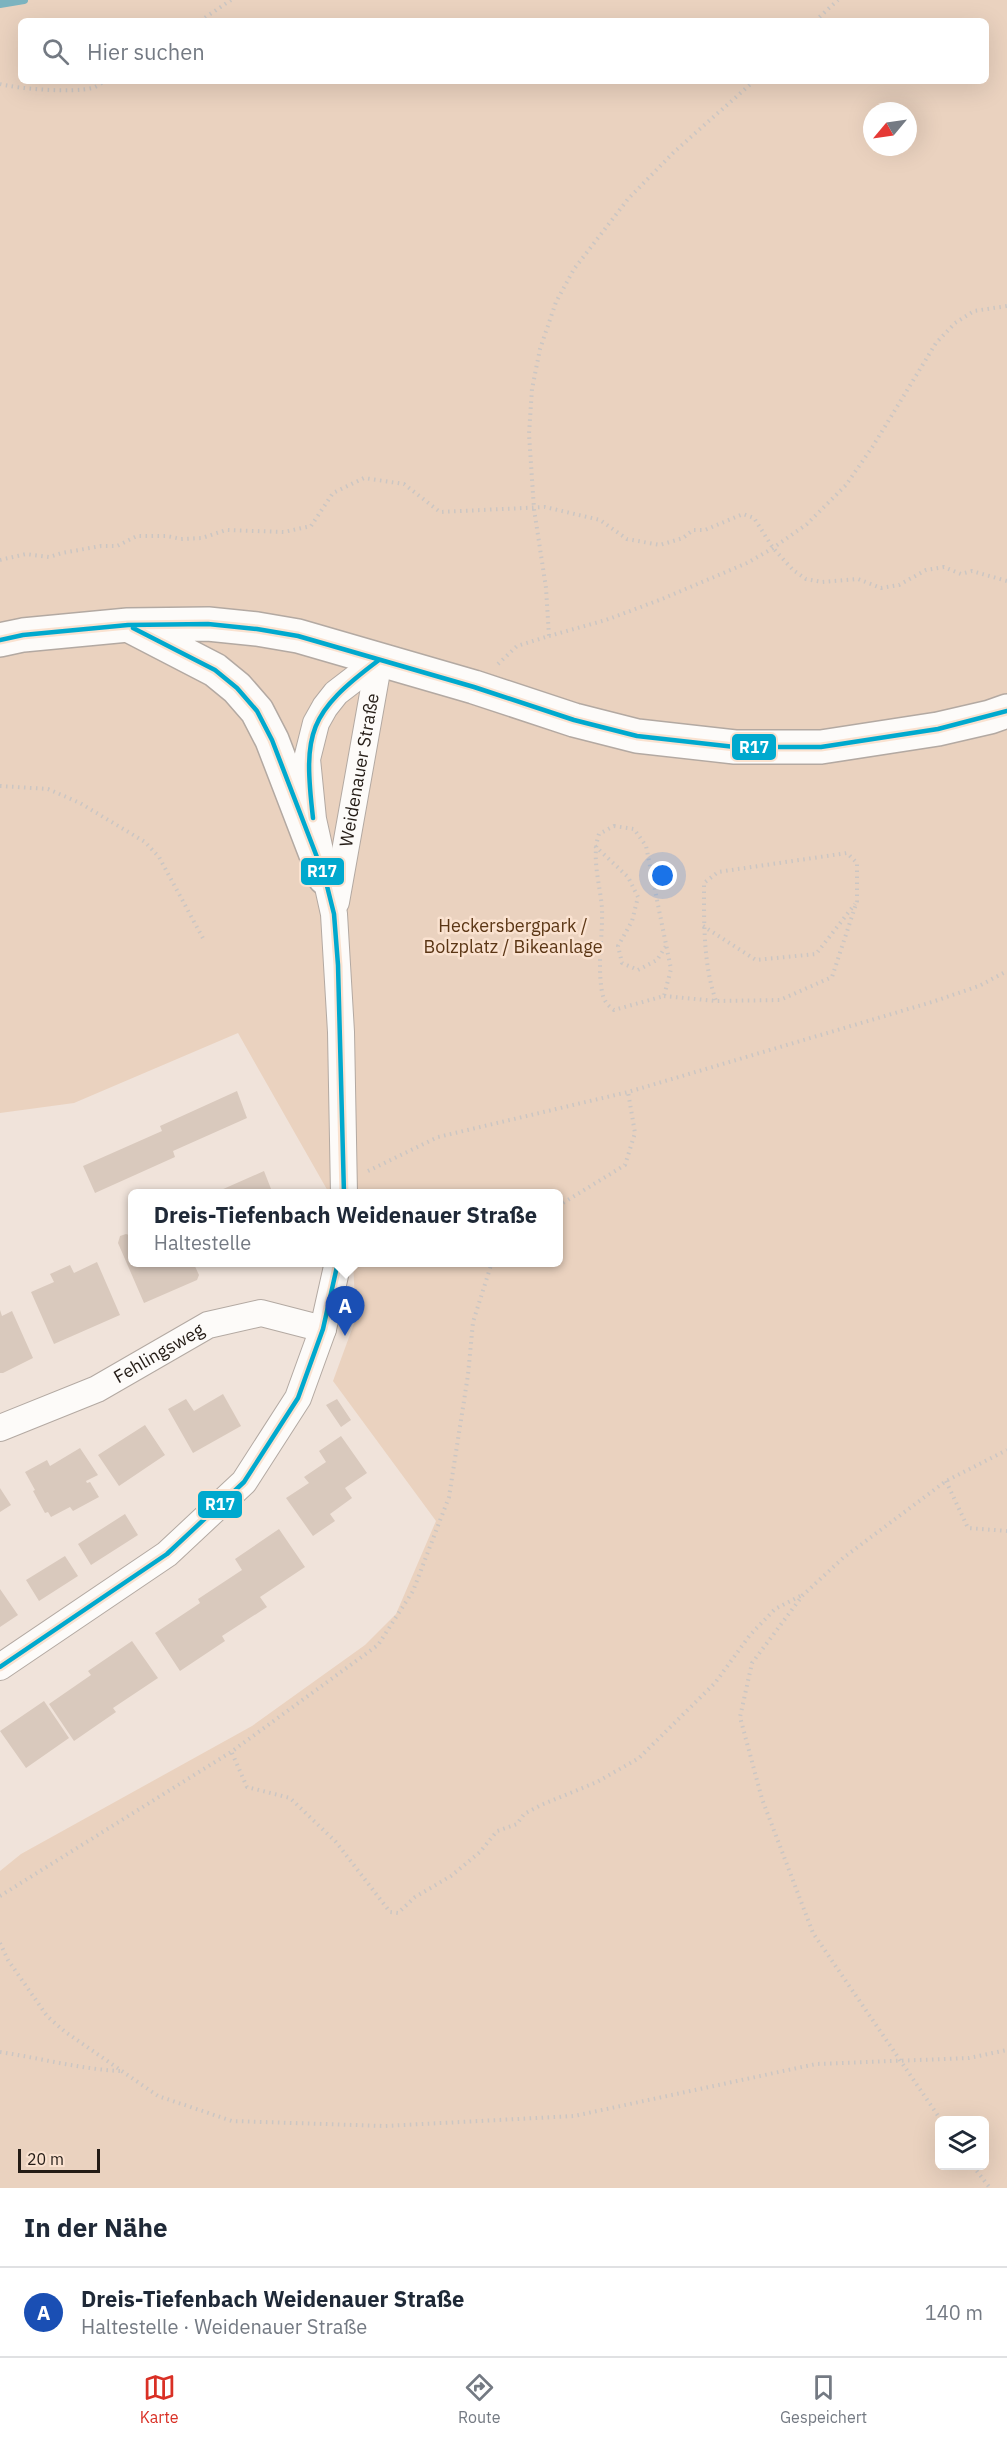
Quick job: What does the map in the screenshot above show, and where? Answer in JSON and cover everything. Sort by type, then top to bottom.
[{"type":"street","points":[[0,640],[23,635],[128,625],[208,624],[257,629],[298,636],[474,687],[574,720],[637,736],[735,747],[821,747],[938,729],[1007,711]]},
{"type":"street","points":[[128,625],[215,670],[237,688],[257,711],[272,740],[326,878]]},
{"type":"street","name":"Weidenauer Straße","points":[[344,1188],[341,1032],[334,914],[313,819],[308,759],[310,741],[320,715],[336,693],[379,660]]},
{"type":"street","name":"Weidenauer Straße","points":[[334,914],[379,660]]},
{"type":"street","points":[[0,1667],[167,1554],[244,1482],[298,1398],[323,1329],[337,1267]]},
{"type":"street","name":"Fehlingsweg","points":[[0,1428],[97,1389],[208,1325],[261,1313],[323,1329]]},
{"type":"path","points":[[204,18],[231,0]]},
{"type":"path","points":[[818,18],[838,0]]},
{"type":"path","points":[[0,84],[52,90],[92,88],[99,84]]},
{"type":"path","points":[[549,636],[546,588],[534,509],[529,434],[532,389],[540,349],[556,302],[574,269],[628,199],[674,152],[751,84]]},
{"type":"path","points":[[474,687],[517,646],[606,620],[662,599],[774,549],[807,524],[846,485],[879,437],[936,343],[955,322],[974,311],[1007,306]]},
{"type":"path","points":[[0,560],[26,554],[49,557],[101,546],[117,546],[137,536],[202,538],[226,530],[284,532],[311,526],[333,493],[364,478],[404,484],[440,512],[545,507],[585,515],[600,520],[627,539],[660,545],[683,538],[693,530],[705,530],[743,514],[754,518],[774,549],[793,570],[806,579],[822,582],[858,579],[881,588],[899,585],[926,570],[944,567],[961,574],[972,571],[1007,581]]},
{"type":"path","points":[[0,786],[48,789],[81,803],[145,842],[159,857],[205,942]]},
{"type":"path","points":[[664,996],[671,969],[646,846],[634,828],[614,826],[599,834],[595,846],[602,910],[599,962],[602,993],[607,1005],[615,1010],[664,996],[716,1001],[780,1000],[832,977],[857,901],[857,863],[848,853],[718,872],[704,883],[704,926],[712,990],[716,1001]]},
{"type":"path","points":[[595,846],[628,878],[638,897],[632,921],[618,946],[622,963],[638,970],[657,960],[666,945]]},
{"type":"path","points":[[704,926],[756,960],[816,954],[857,901]]},
{"type":"path","points":[[344,1188],[438,1137],[628,1092],[932,1002],[979,986],[1007,971]]},
{"type":"path","points":[[563,1203],[625,1165],[635,1133],[628,1092]]},
{"type":"path","points":[[0,1896],[231,1752],[378,1645],[413,1591],[449,1497],[468,1375],[473,1322],[491,1267]]},
{"type":"path","points":[[937,2116],[813,1934],[762,1799],[740,1717],[752,1663],[803,1595],[843,1557],[946,1481],[1007,1450]]},
{"type":"path","points":[[946,1481],[968,1528],[1007,1532]]},
{"type":"path","points":[[231,1752],[247,1787],[290,1798],[336,1842],[390,1912],[398,1913],[415,1897],[451,1876],[480,1852],[497,1831],[517,1824],[524,1814],[541,1804],[597,1782],[639,1758],[715,1683],[750,1635],[775,1609],[803,1595]]},
{"type":"path","points":[[0,1943],[8,1960],[47,2016],[64,2031],[158,2096],[232,2121],[385,2126],[574,2116],[816,2064],[969,2058],[1007,2050]]},
{"type":"path","points":[[0,2052],[36,2057],[90,2070],[121,2072]]},
{"type":"path","points":[[976,2170],[990,2188]]},
{"type":"green space","name":"Heckersbergpark / Bolzplatz / Bikeanlage","points":[[0,0],[1007,0],[1007,2188],[0,2188],[0,1871],[21,1854],[252,1726],[365,1645],[396,1614],[436,1521],[333,1381],[356,1318],[353,1267],[563,1267],[563,1189],[327,1189],[238,1033],[74,1103],[0,1113]]},
{"type":"building","points":[[237,1091],[247,1118],[173,1151],[175,1157],[95,1193],[83,1166],[162,1131],[160,1126]]},
{"type":"building","points":[[264,1171],[271,1189],[223,1189]]},
{"type":"building","points":[[128,1235],[128,1266],[118,1243],[120,1236]]},
{"type":"building","points":[[97,1262],[120,1315],[54,1344],[31,1292],[54,1282],[50,1274],[70,1265],[74,1273]]},
{"type":"building","points":[[128,1267],[195,1267],[199,1275],[197,1280],[144,1303]]},
{"type":"building","points":[[0,1310],[2,1316],[12,1311],[33,1358],[3,1373],[0,1373]]},
{"type":"building","points":[[223,1394],[241,1426],[193,1453],[168,1409],[186,1399],[194,1411]]},
{"type":"building","points":[[337,1399],[351,1420],[341,1427],[326,1405]]},
{"type":"building","points":[[145,1425],[165,1455],[119,1486],[98,1455]]},
{"type":"building","points":[[341,1436],[367,1473],[345,1488],[352,1498],[330,1514],[335,1521],[313,1536],[286,1498],[309,1483],[304,1477],[326,1462],[319,1451]]},
{"type":"building","points":[[80,1448],[98,1475],[86,1481],[90,1482],[99,1497],[73,1511],[70,1507],[51,1517],[48,1512],[45,1513],[25,1472],[47,1460],[50,1466]]},
{"type":"building","points":[[0,1488],[11,1505],[0,1512]]},
{"type":"building","points":[[125,1514],[138,1535],[91,1565],[78,1544]]},
{"type":"building","points":[[279,1529],[305,1567],[260,1597],[267,1607],[222,1636],[225,1641],[180,1671],[155,1633],[200,1603],[198,1599],[242,1570],[235,1559]]},
{"type":"building","points":[[65,1556],[78,1576],[39,1601],[26,1580]]},
{"type":"building","points":[[0,1589],[18,1615],[0,1627]]},
{"type":"building","points":[[132,1641],[158,1678],[113,1708],[116,1712],[74,1741],[49,1704],[91,1675],[88,1671]]},
{"type":"building","points":[[44,1701],[69,1738],[26,1768],[0,1731]]},
{"type":"waterway","points":[[0,4],[24,0]]},
{"type":"transit line","name":"R17","points":[[0,640],[23,635],[128,625],[208,624],[257,629],[298,636],[474,687],[574,720],[637,736],[735,747],[821,747],[938,729],[1007,711]]},
{"type":"transit line","name":"R17","points":[[133,628],[215,670],[237,688],[257,711],[272,740],[325,878],[334,914],[338,965],[344,1189]]},
{"type":"transit line","name":"R17","points":[[313,818],[309,764],[316,727],[324,711],[337,695],[379,660]]},
{"type":"transit line","name":"R17","points":[[0,1667],[167,1554],[244,1482],[298,1398],[323,1329],[337,1267]]},
{"type":"place","name":"Dreis-Tiefenbach Weidenauer Straße","points":[[345,1336]]}]
